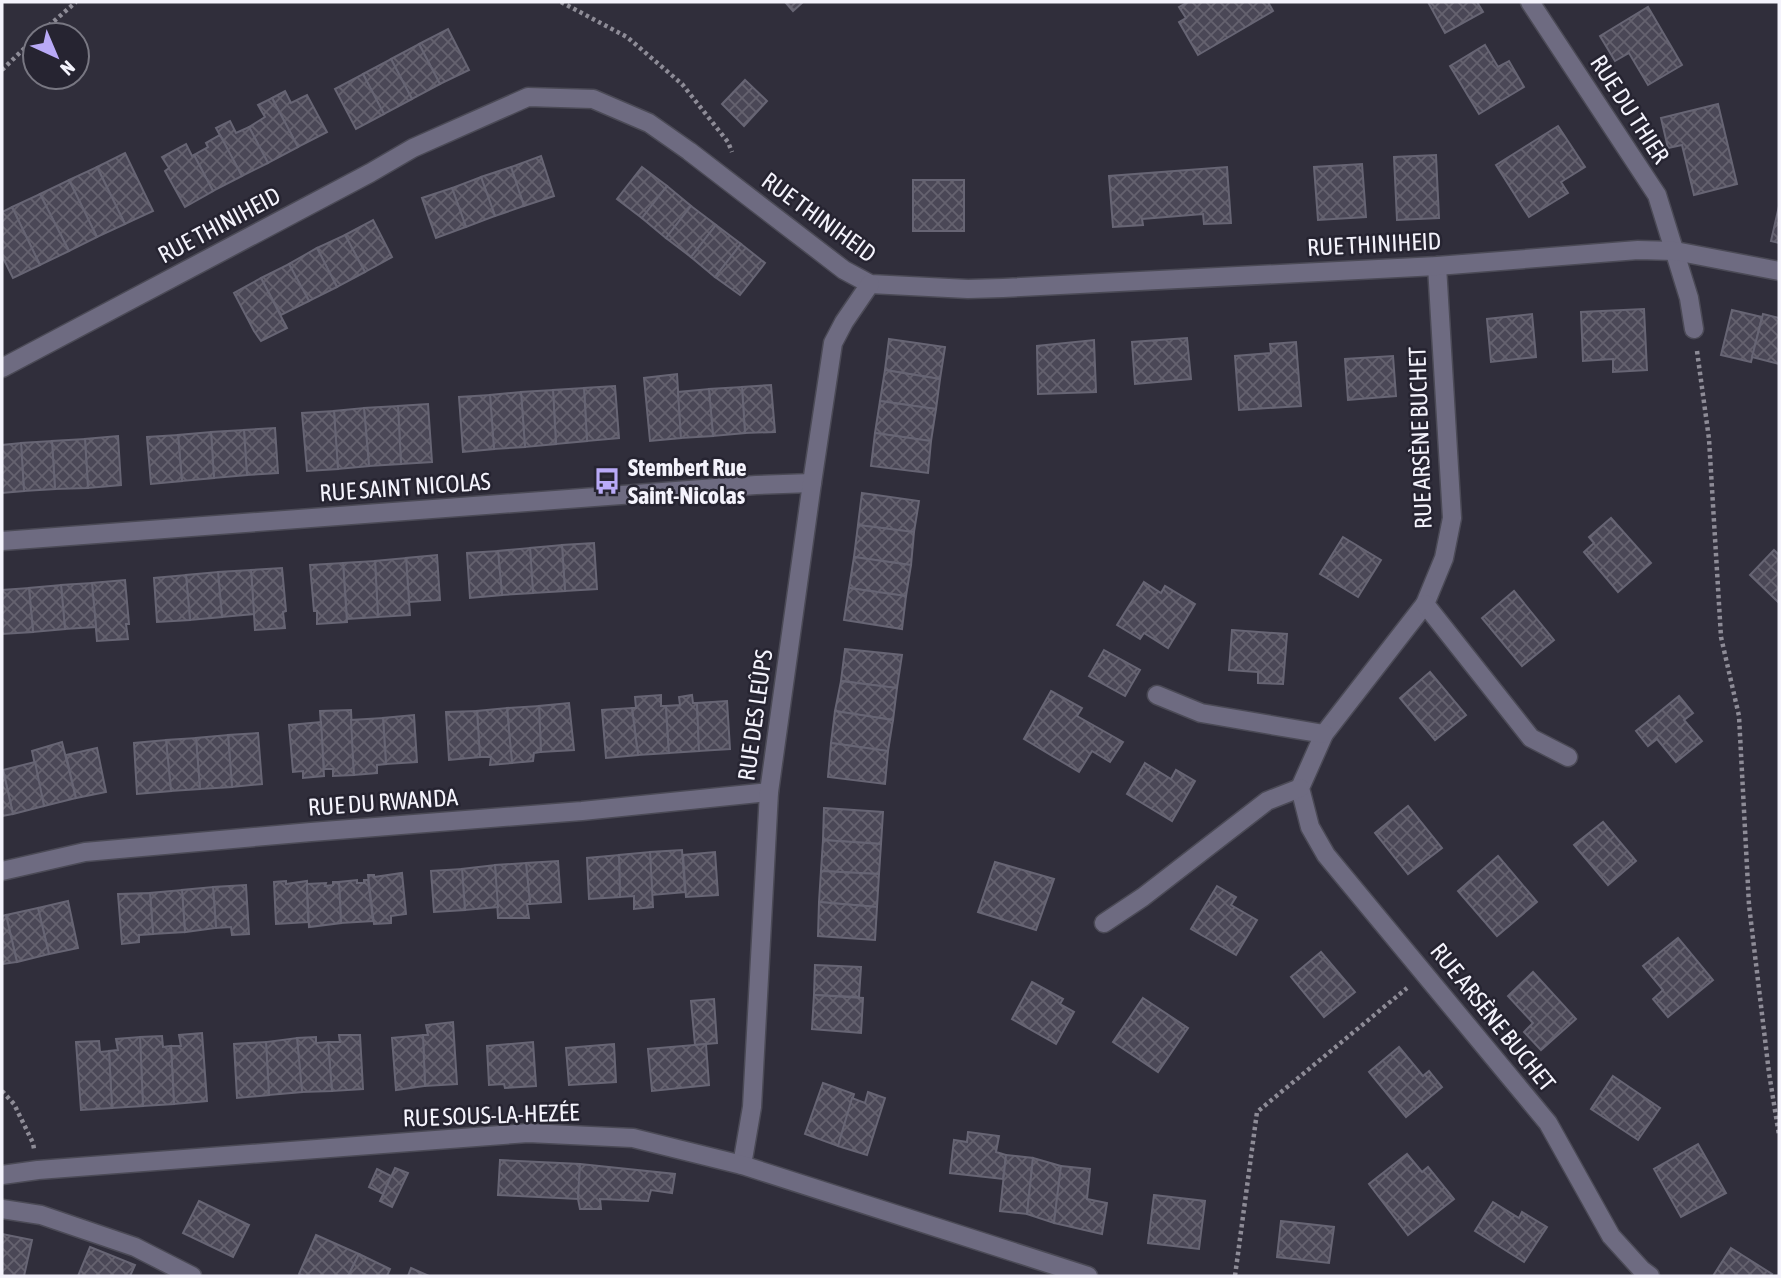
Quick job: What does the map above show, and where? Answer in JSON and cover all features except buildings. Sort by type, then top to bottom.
[{"type":"street","name":"RUE DU THIER","points":[[1530,2],[1657,195],[1689,298],[1694,329]]},
{"type":"street","name":"RUE THINIHEID","points":[[2,368],[413,148],[528,97],[593,99],[649,123],[689,150],[844,270],[870,284],[968,289],[1437,266],[1638,250],[1675,250],[1779,271]]},
{"type":"street","name":"RUE ARSÈNE BUCHET","points":[[1437,266],[1452,519],[1444,558],[1425,604],[1324,734],[1300,788],[1310,827],[1326,855],[1548,1123],[1611,1236],[1650,1276]]},
{"type":"street","name":"RUE DES LEÛPS","points":[[742,1164],[752,1107],[769,792],[812,483],[833,343],[844,321],[870,284]]},
{"type":"street","name":"RUE SAINT NICOLAS","points":[[2,541],[812,483]]},
{"type":"street","points":[[1425,604],[1531,738],[1568,757]]},
{"type":"street","points":[[1157,695],[1201,713],[1324,734]]},
{"type":"street","points":[[1104,923],[1143,897],[1267,801],[1300,788]]},
{"type":"street","name":"RUE DU RWANDA","points":[[2,871],[85,852],[582,811],[769,792]]},
{"type":"street","name":"RUE SOUS-LA-HEZÉE","points":[[2,1175],[37,1170],[528,1133],[633,1138],[742,1164],[1088,1276]]},
{"type":"street","points":[[2,1209],[41,1215],[135,1247],[192,1276]]},
{"type":"path","points":[[54,21],[76,2]]},
{"type":"path","points":[[561,2],[627,37],[682,84],[728,142],[736,160],[732,184]]},
{"type":"path","points":[[2,70],[21,51]]},
{"type":"path","points":[[1694,329],[1709,439],[1721,637],[1739,716],[1749,905],[1779,1135]]},
{"type":"path","points":[[1235,1276],[1257,1112],[1426,973]]},
{"type":"path","points":[[2,1091],[14,1104],[33,1143],[37,1170]]},
{"type":"place","name":"Stembert Rue Saint-Nicolas","points":[[607,481]]}]
